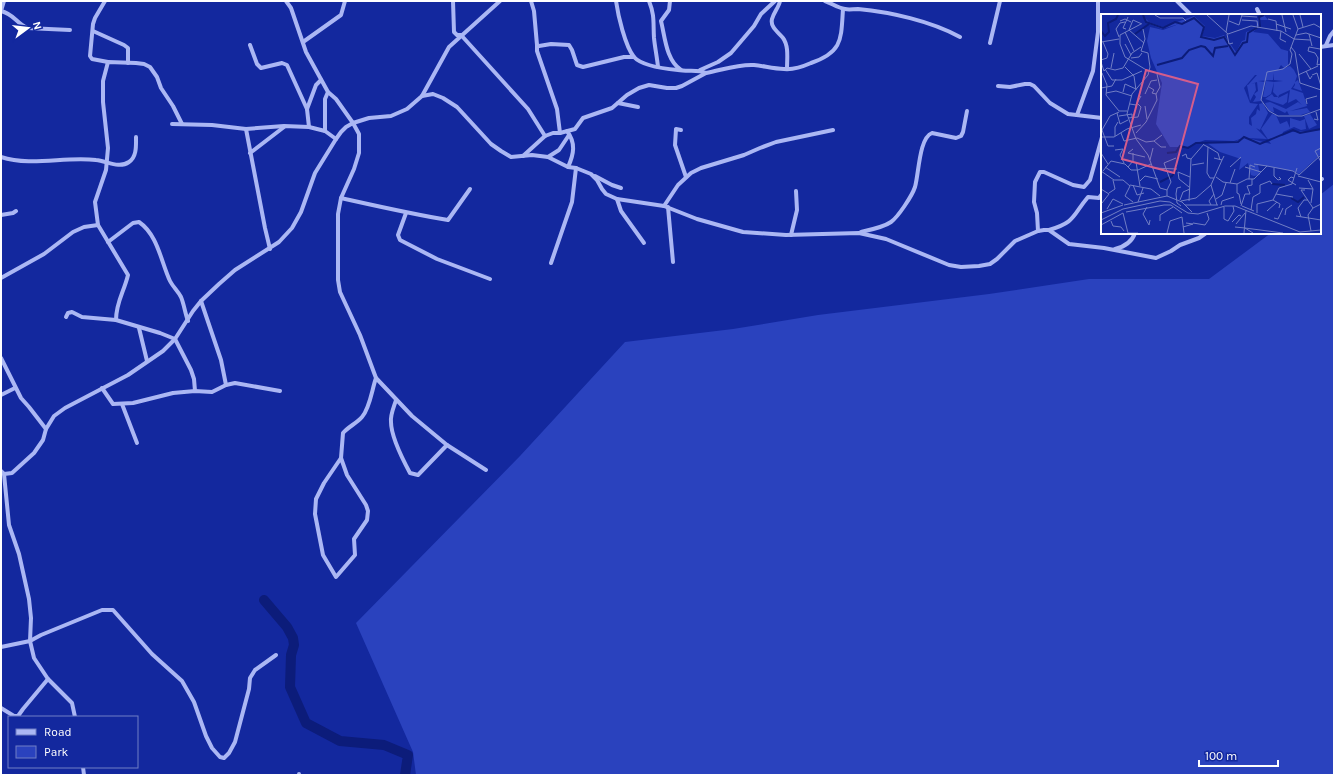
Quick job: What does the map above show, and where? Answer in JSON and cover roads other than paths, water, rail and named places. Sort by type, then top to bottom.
[{"type":"street","points":[[4,1],[1,11],[8,13],[21,25],[27,28],[70,30]]},
{"type":"street","points":[[105,1],[95,18],[90,58],[108,62],[144,64],[150,67],[157,77],[161,88],[173,106],[182,124]]},
{"type":"street","points":[[286,1],[291,8],[306,52],[328,92],[336,99],[359,134],[359,153],[342,198],[338,214],[338,280],[340,292],[360,335],[376,378],[412,416],[447,445],[486,470]]},
{"type":"street","points":[[302,42],[341,15],[345,1]]},
{"type":"street","points":[[454,1],[454,32],[457,35],[461,35],[528,109],[545,136]]},
{"type":"street","points":[[75,716],[72,703],[48,679],[34,658],[30,641],[29,599],[19,554],[9,524],[3,472],[12,473],[34,453],[43,440],[46,429],[54,416],[102,388],[128,375],[163,351],[188,321],[193,311],[202,300],[235,270],[279,242],[301,212],[315,173],[336,139],[346,127],[369,118],[391,116],[407,109],[422,96],[449,47],[500,1]]},
{"type":"street","points":[[531,1],[534,11],[537,51],[557,109],[560,133]]},
{"type":"street","points":[[616,1],[628,46],[634,57]]},
{"type":"street","points":[[648,1],[652,9],[654,19],[654,37],[658,67]]},
{"type":"street","points":[[670,1],[670,10],[661,21],[665,40],[671,57],[676,66],[683,71]]},
{"type":"street","points":[[537,45],[569,45],[577,65],[583,67],[628,56],[658,67],[693,72],[718,62],[731,53],[754,26],[761,14],[775,1]]},
{"type":"street","points":[[780,1],[772,19],[772,25],[784,39],[786,44],[787,69]]},
{"type":"street","points":[[825,1],[843,9],[858,9],[913,19],[945,29],[960,37]]},
{"type":"street","points":[[990,43],[1000,1]]},
{"type":"street","points":[[1077,115],[1093,71],[1098,32],[1098,1]]},
{"type":"street","points":[[1177,1],[1190,14]]},
{"type":"street","points":[[522,156],[545,136],[553,133],[568,133],[575,129],[584,118],[606,110],[632,92],[644,86],[649,85],[676,88],[706,73],[744,65],[787,69],[803,67],[821,60],[835,50],[839,42],[842,30],[843,9]]},
{"type":"street","points":[[1257,9],[1260,14]]},
{"type":"street","points":[[93,31],[118,41],[128,48],[128,62]]},
{"type":"street","points":[[1326,45],[1334,31]]},
{"type":"street","points":[[1321,47],[1334,45]]},
{"type":"street","points":[[250,46],[257,64],[261,68],[282,62],[286,65],[308,109]]},
{"type":"street","points":[[108,62],[103,81],[103,102],[108,148],[106,170],[95,202],[98,225],[128,275],[126,284],[118,301],[116,320]]},
{"type":"street","points":[[700,70],[706,73]]},
{"type":"street","points":[[309,127],[308,109],[316,86],[322,80]]},
{"type":"street","points":[[998,86],[1010,87],[1030,84],[1034,86],[1050,103],[1068,114],[1101,118]]},
{"type":"street","points":[[325,131],[325,98],[328,92]]},
{"type":"street","points":[[422,96],[433,94],[444,98],[457,107],[491,144],[511,157],[532,155],[548,157],[568,167],[576,168],[621,188]]},
{"type":"street","points":[[618,103],[638,107]]},
{"type":"street","points":[[591,174],[606,194],[617,199],[666,206],[697,219],[744,232],[791,235],[859,233],[872,230],[890,222],[908,201],[915,188],[924,143],[927,136],[932,132],[956,138],[961,136],[967,111]]},
{"type":"street","points":[[172,124],[212,125],[246,130],[284,126],[309,127],[325,131],[336,139]]},
{"type":"street","points":[[250,153],[284,126]]},
{"type":"street","points":[[681,130],[676,129],[675,145],[686,177]]},
{"type":"street","points":[[246,130],[270,249]]},
{"type":"street","points":[[674,262],[666,206],[678,185],[686,177],[701,168],[734,158],[776,142],[833,130]]},
{"type":"street","points":[[548,157],[559,150],[568,133]]},
{"type":"street","points":[[568,133],[572,141],[574,151],[568,167]]},
{"type":"street","points":[[1,157],[19,161],[44,162],[87,160],[106,162],[121,166],[128,163],[132,159],[136,149],[136,137]]},
{"type":"street","points":[[1038,231],[1037,213],[1034,202],[1035,182],[1038,173],[1044,172],[1073,185],[1084,187],[1090,180],[1101,141]]},
{"type":"street","points":[[551,263],[572,202],[576,168]]},
{"type":"street","points":[[342,198],[390,208],[406,213],[448,220],[470,189]]},
{"type":"street","points":[[791,235],[797,210],[796,191]]},
{"type":"street","points":[[859,233],[886,239],[949,264],[961,267],[979,266],[990,264],[1015,241],[1038,231],[1062,227],[1074,218],[1088,197],[1099,198],[1101,195]]},
{"type":"street","points":[[617,199],[621,211],[644,243]]},
{"type":"street","points":[[1,215],[16,211]]},
{"type":"street","points":[[406,213],[398,235],[400,240],[437,259],[490,279]]},
{"type":"street","points":[[108,242],[134,223],[139,222],[144,225],[151,235],[170,282],[181,297],[188,321]]},
{"type":"street","points":[[1,278],[44,254],[73,232],[84,227],[98,225]]},
{"type":"street","points":[[1049,230],[1069,244],[1114,250],[1156,258],[1205,234]]},
{"type":"street","points":[[1114,250],[1126,245],[1135,234]]},
{"type":"street","points":[[202,300],[221,360],[226,385]]},
{"type":"street","points":[[66,317],[68,313],[72,312],[82,317],[116,320],[160,333],[174,339],[191,370],[194,379],[195,391]]},
{"type":"street","points":[[139,328],[147,361]]},
{"type":"street","points":[[1,358],[21,398],[46,429]]},
{"type":"street","points":[[341,458],[324,483],[316,499],[315,514],[323,555],[336,577],[355,555],[354,539],[367,520],[368,512],[366,505],[347,475],[341,458],[343,433],[364,416],[376,378]]},
{"type":"street","points":[[102,388],[113,404],[133,402],[167,394],[195,391],[212,392],[226,385],[235,383],[280,392]]},
{"type":"street","points":[[1,396],[15,388]]},
{"type":"street","points":[[396,400],[390,420],[394,437],[410,473],[418,475],[447,445]]},
{"type":"street","points":[[122,404],[137,443]]},
{"type":"street","points":[[1,647],[30,641],[102,610],[113,610],[152,654],[182,681],[194,702],[206,736],[212,748],[220,757],[224,758],[229,754],[235,742],[249,689],[250,678],[255,670],[276,655]]},
{"type":"street","points":[[1,708],[14,716],[18,716],[48,679]]},
{"type":"waterway","points":[[264,600],[287,627],[293,638],[294,645],[291,655],[290,687],[306,723],[340,741],[384,745],[408,755],[405,775]]}]
